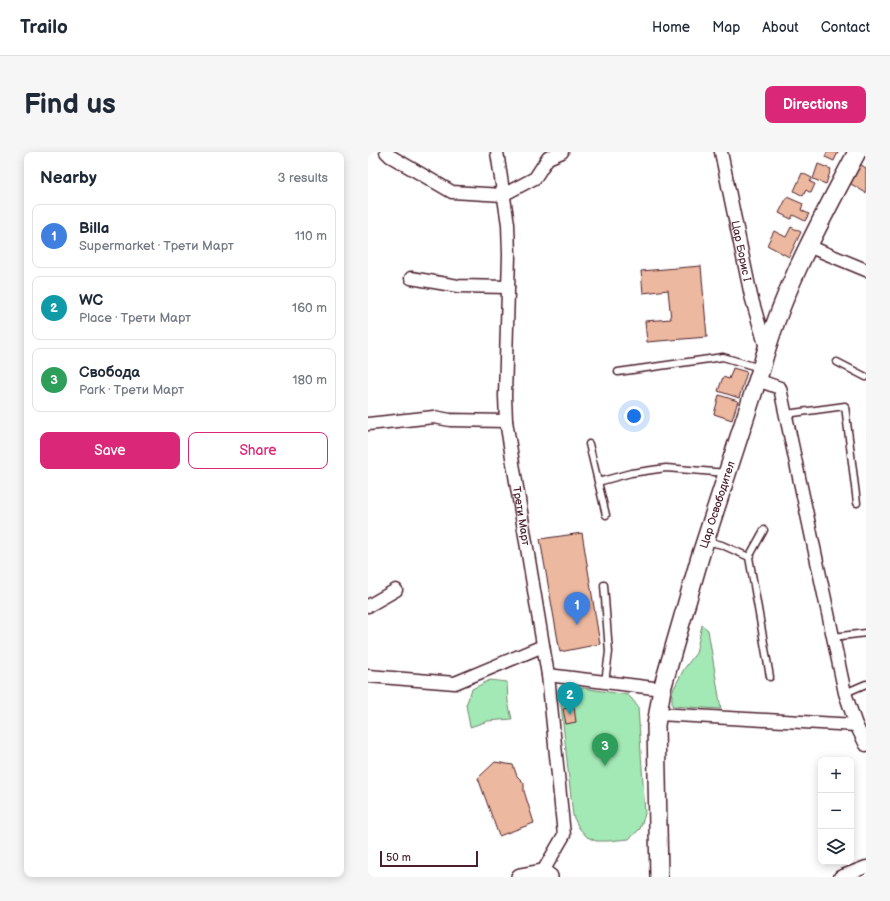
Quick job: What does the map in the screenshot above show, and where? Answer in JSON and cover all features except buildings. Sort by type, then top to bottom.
[{"type":"street","points":[[386,152],[390,156],[452,192],[504,195],[535,178],[548,158],[562,152]]},
{"type":"street","name":"Трети Март","points":[[497,152],[508,224],[506,421],[548,675],[564,835],[545,875]]},
{"type":"street","name":"Цар Борис I","points":[[721,152],[751,296],[766,348]]},
{"type":"street","name":"Цар Освободител","points":[[659,877],[656,726],[662,689],[705,540],[759,375],[766,348],[795,272],[857,152]]},
{"type":"street","points":[[808,246],[866,270]]},
{"type":"street","points":[[411,278],[458,286],[508,287]]},
{"type":"street","points":[[759,375],[780,388],[845,693],[856,725],[866,746]]},
{"type":"street","points":[[368,424],[434,417],[450,420],[506,421]]},
{"type":"street","points":[[368,606],[396,590]]},
{"type":"street","points":[[368,676],[455,683],[543,646]]},
{"type":"street","points":[[548,675],[662,689]]},
{"type":"street","points":[[658,714],[856,725]]},
{"type":"street","points":[[840,877],[866,867]]},
{"type":"street","points":[[520,877],[545,875]]},
{"type":"lane","points":[[618,372],[723,357],[759,375]]},
{"type":"lane","points":[[837,362],[866,377]]},
{"type":"lane","points":[[786,414],[845,406],[857,503]]},
{"type":"lane","points":[[589,444],[606,514]]},
{"type":"lane","points":[[598,482],[631,473],[666,468],[727,472]]},
{"type":"lane","points":[[764,530],[749,557],[770,677]]},
{"type":"lane","points":[[705,540],[722,545],[749,557]]},
{"type":"lane","points":[[604,585],[609,652],[605,682]]},
{"type":"lane","points":[[833,637],[866,633]]},
{"type":"lane","points":[[845,693],[866,684]]},
{"type":"green space","points":[[702,625],[708,630],[721,709],[672,706],[672,692],[684,669],[696,653]]},
{"type":"green space","points":[[490,680],[507,682],[508,702],[512,719],[488,721],[470,727],[466,705],[472,689]]},
{"type":"green space","points":[[583,688],[628,695],[638,707],[645,814],[640,829],[629,839],[596,841],[587,837],[579,828],[573,816],[561,705],[565,698],[575,690]]},
{"type":"place","name":"Billa","points":[[577,625]]},
{"type":"place","name":"WC","points":[[570,715]]},
{"type":"place","name":"Свобода","points":[[605,766]]}]
